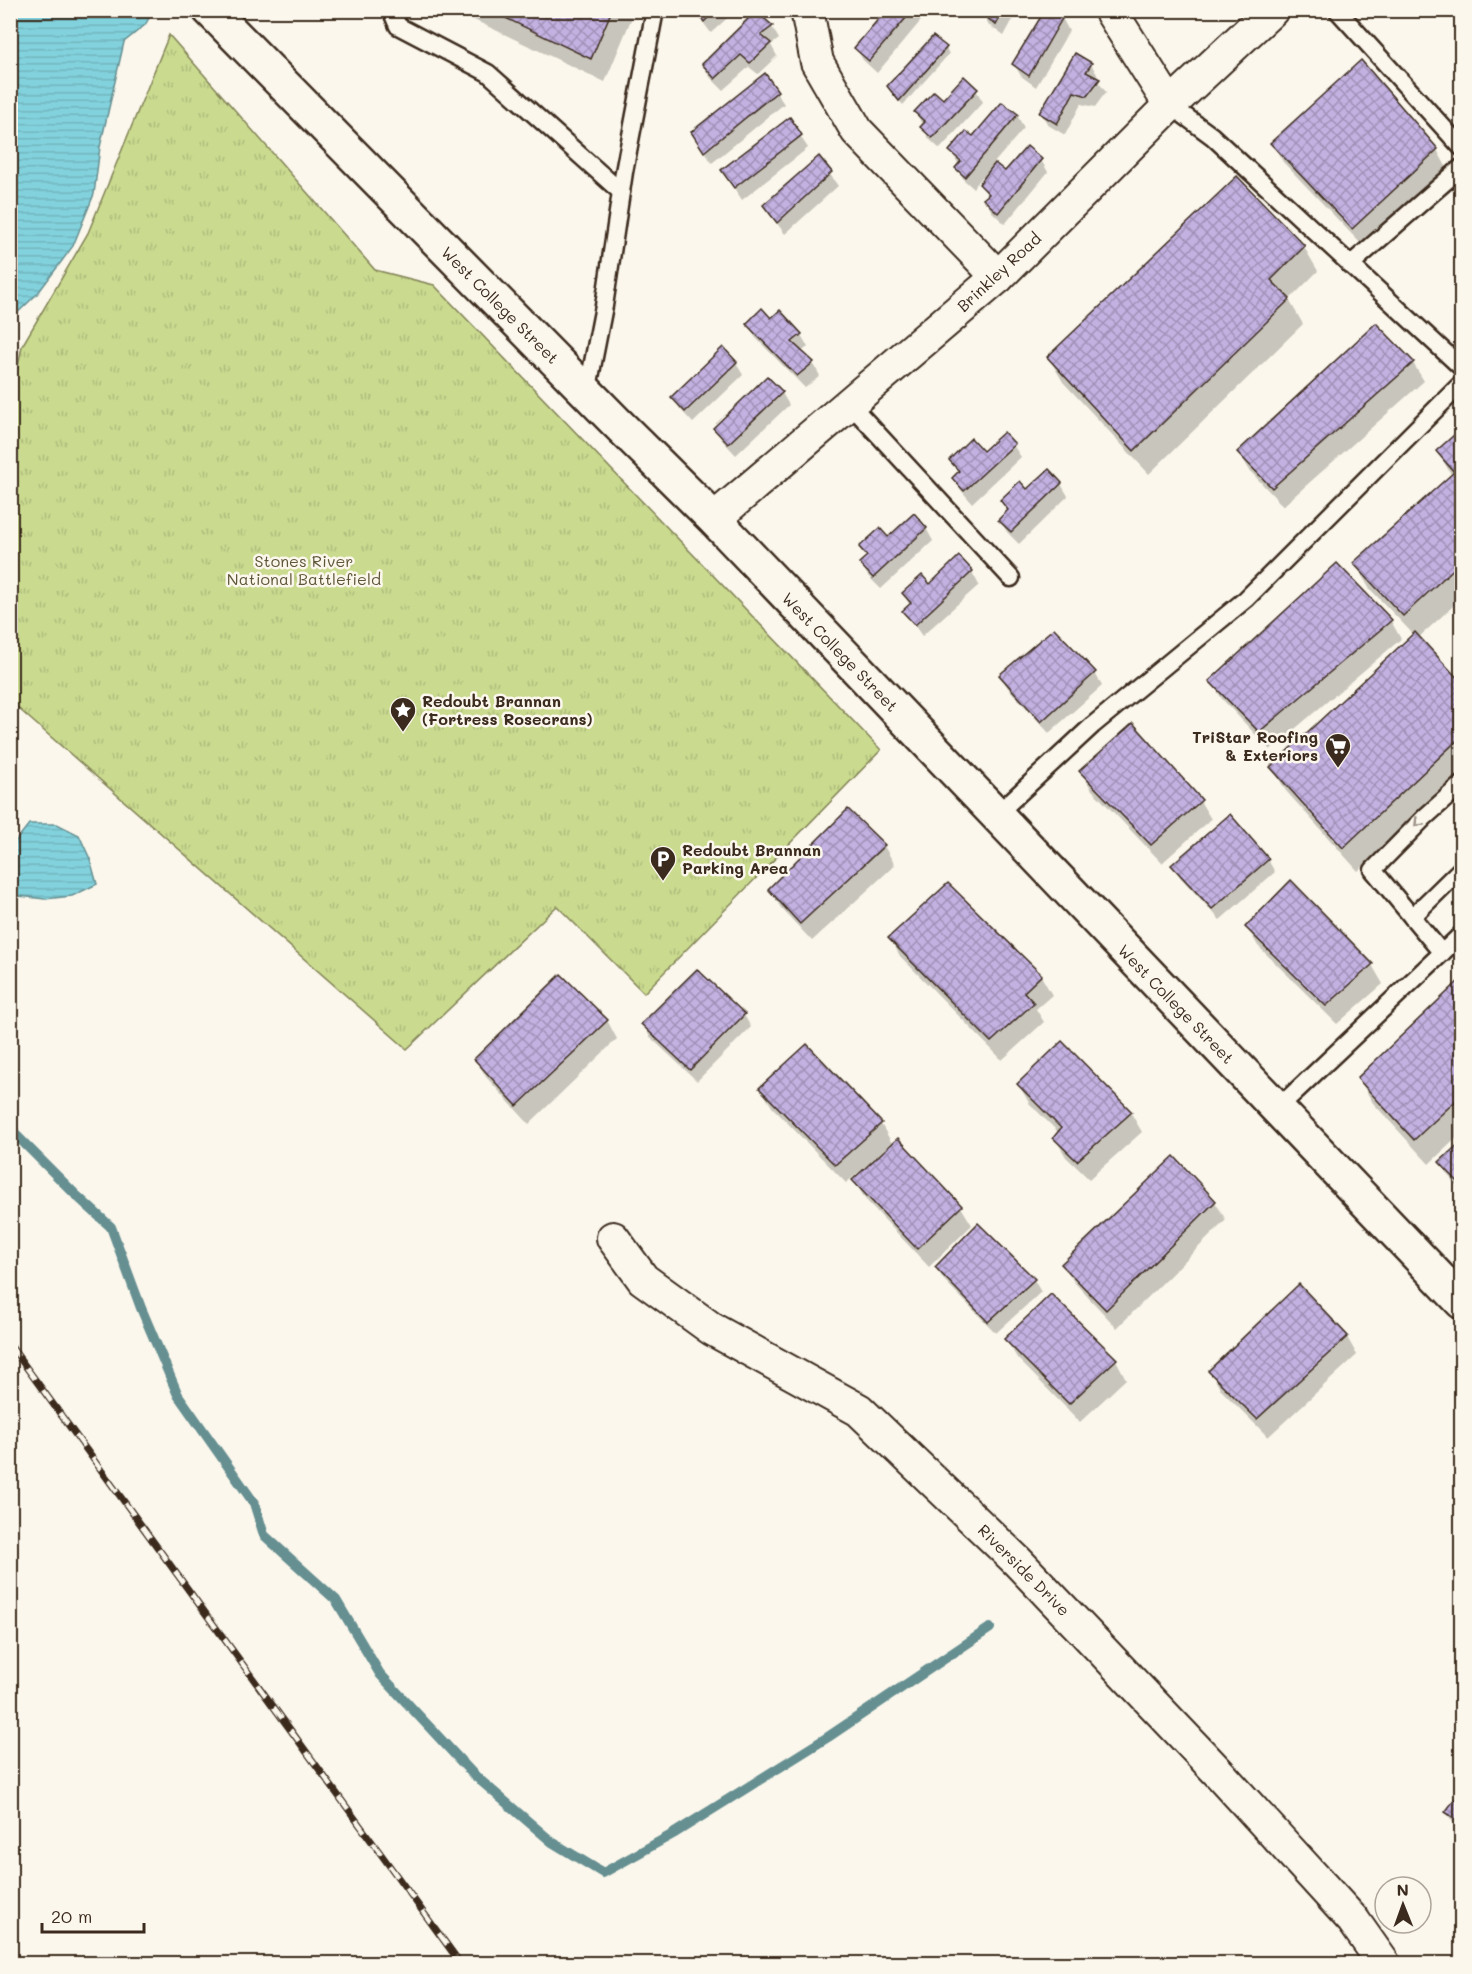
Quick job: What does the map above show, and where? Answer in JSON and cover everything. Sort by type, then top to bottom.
[{"type":"street","name":"West College Street","points":[[210,10],[714,519],[1461,1302]]},
{"type":"street","points":[[807,10],[817,62],[857,131],[998,277]]},
{"type":"street","points":[[1110,10],[1170,105]]},
{"type":"street","name":"Brinkley Road","points":[[714,519],[998,277],[1170,105],[1272,10]]},
{"type":"street","name":"Riverside Drive","points":[[613,1238],[644,1279],[712,1329],[859,1410],[1017,1561],[1218,1772],[1353,1920],[1384,1964]]},
{"type":"lane","points":[[391,10],[398,26],[488,73],[621,192]]},
{"type":"lane","points":[[587,393],[604,306],[621,192],[656,10]]},
{"type":"lane","points":[[1337,10],[1461,148]]},
{"type":"lane","points":[[1170,105],[1212,136],[1461,368]]},
{"type":"lane","points":[[1350,265],[1461,167]]},
{"type":"lane","points":[[996,815],[1093,724],[1246,599],[1461,383]]},
{"type":"lane","points":[[849,403],[1011,578]]},
{"type":"lane","points":[[1442,953],[1373,870],[1461,784]]},
{"type":"lane","points":[[1412,917],[1461,868]]},
{"type":"lane","points":[[1277,1109],[1461,934]]},
{"type":"green space","name":"Stones River National Battlefield","points":[[169,35],[375,270],[434,285],[881,750],[644,993],[557,906],[407,1049],[11,702],[10,406],[22,346],[88,233]]},
{"type":"water","points":[[11,10],[153,11],[145,25],[124,42],[100,147],[94,194],[73,246],[38,293],[11,319]]},
{"type":"water","points":[[29,824],[57,824],[79,835],[90,859],[97,884],[72,896],[45,899],[11,895],[11,847]]},
{"type":"building","points":[[489,10],[612,10],[591,59]]},
{"type":"building","points":[[694,10],[716,10],[704,22]]},
{"type":"building","points":[[886,10],[913,10],[869,61],[854,48]]},
{"type":"building","points":[[982,10],[1004,10],[996,25],[980,12]]},
{"type":"building","points":[[1045,10],[1054,10],[1063,17],[1029,76],[1012,64]]},
{"type":"building","points":[[756,11],[773,26],[761,35],[771,43],[750,63],[741,55],[715,79],[702,64]]},
{"type":"building","points":[[933,36],[947,47],[899,101],[887,86]]},
{"type":"building","points":[[1075,53],[1092,63],[1086,72],[1100,79],[1087,96],[1074,92],[1057,124],[1039,113]]},
{"type":"building","points":[[1361,60],[1438,149],[1352,229],[1270,143]]},
{"type":"building","points":[[765,73],[778,91],[704,152],[691,132]]},
{"type":"building","points":[[964,76],[978,89],[932,138],[920,127],[925,122],[914,112],[934,91],[943,99]]},
{"type":"building","points":[[1002,102],[1018,114],[965,177],[955,168],[961,161],[949,151],[966,131],[973,136]]},
{"type":"building","points":[[790,117],[802,135],[734,188],[721,170]]},
{"type":"building","points":[[1027,146],[1042,159],[998,213],[983,199],[989,194],[979,184],[995,163],[1005,171]]},
{"type":"building","points":[[819,156],[832,172],[777,223],[763,205]]},
{"type":"building","points":[[1237,176],[1305,246],[1271,280],[1290,299],[1134,451],[1047,357]]},
{"type":"building","points":[[762,308],[771,318],[780,310],[802,334],[792,342],[814,362],[797,376],[746,324]]},
{"type":"building","points":[[1376,323],[1414,362],[1272,488],[1237,452]]},
{"type":"building","points":[[723,347],[737,362],[685,412],[671,397]]},
{"type":"building","points":[[767,376],[783,392],[728,444],[713,428]]},
{"type":"building","points":[[1462,428],[1462,561],[1403,616],[1353,563],[1454,472],[1436,451]]},
{"type":"building","points":[[1004,432],[1015,444],[964,491],[952,478],[959,471],[949,460],[971,438],[983,451]]},
{"type":"building","points":[[1049,469],[1062,483],[1011,532],[998,520],[1008,510],[1000,500],[1020,481],[1027,489]]},
{"type":"building","points":[[914,513],[927,528],[873,578],[859,563],[867,556],[859,547],[880,528],[888,537]]},
{"type":"building","points":[[959,556],[973,571],[915,625],[902,611],[911,603],[902,593],[922,575],[930,584]]},
{"type":"building","points":[[1337,563],[1392,620],[1259,732],[1209,681]]},
{"type":"building","points":[[1054,628],[1096,672],[1041,722],[999,675]]},
{"type":"building","points":[[1415,632],[1462,683],[1462,736],[1343,848],[1270,767]]},
{"type":"building","points":[[1133,723],[1202,800],[1151,845],[1079,771]]},
{"type":"building","points":[[848,809],[885,845],[800,924],[768,889]]},
{"type":"building","points":[[1230,814],[1269,859],[1212,909],[1171,865]]},
{"type":"building","points":[[1291,880],[1373,964],[1326,1006],[1245,927]]},
{"type":"building","points":[[948,883],[1042,975],[1024,992],[1034,1003],[991,1042],[888,938]]},
{"type":"building","points":[[697,969],[745,1014],[690,1070],[641,1024]]},
{"type":"building","points":[[561,974],[608,1020],[517,1106],[474,1059]]},
{"type":"building","points":[[1462,978],[1462,1095],[1414,1140],[1357,1078]]},
{"type":"building","points":[[1062,1041],[1132,1112],[1077,1161],[1053,1138],[1061,1128],[1017,1084]]},
{"type":"building","points":[[807,1044],[882,1123],[835,1165],[759,1088]]},
{"type":"building","points":[[898,1138],[962,1206],[917,1249],[852,1180]]},
{"type":"building","points":[[1462,1141],[1462,1186],[1439,1162]]},
{"type":"building","points":[[1174,1156],[1216,1201],[1106,1310],[1061,1264]]},
{"type":"building","points":[[978,1223],[1035,1279],[988,1322],[935,1267]]},
{"type":"building","points":[[1299,1284],[1348,1336],[1257,1419],[1208,1371]]},
{"type":"building","points":[[1051,1294],[1117,1359],[1069,1404],[1004,1339]]},
{"type":"building","points":[[1462,1790],[1462,1823],[1445,1812]]},
{"type":"waterway","points":[[10,1124],[16,1135],[111,1227],[141,1308],[178,1395],[254,1503],[264,1535],[336,1600],[380,1674],[473,1774],[552,1842],[603,1873],[673,1834],[828,1737],[990,1628]]},
{"type":"railway","points":[[10,1345],[461,1964]]},
{"type":"place","name":"Redoubt Brannan (Fortress Rosecrans)","points":[[403,733]]},
{"type":"place","name":"TriStar Roofing & Exteriors","points":[[1338,769]]},
{"type":"place","name":"Redoubt Brannan Parking Area","points":[[663,882]]}]
